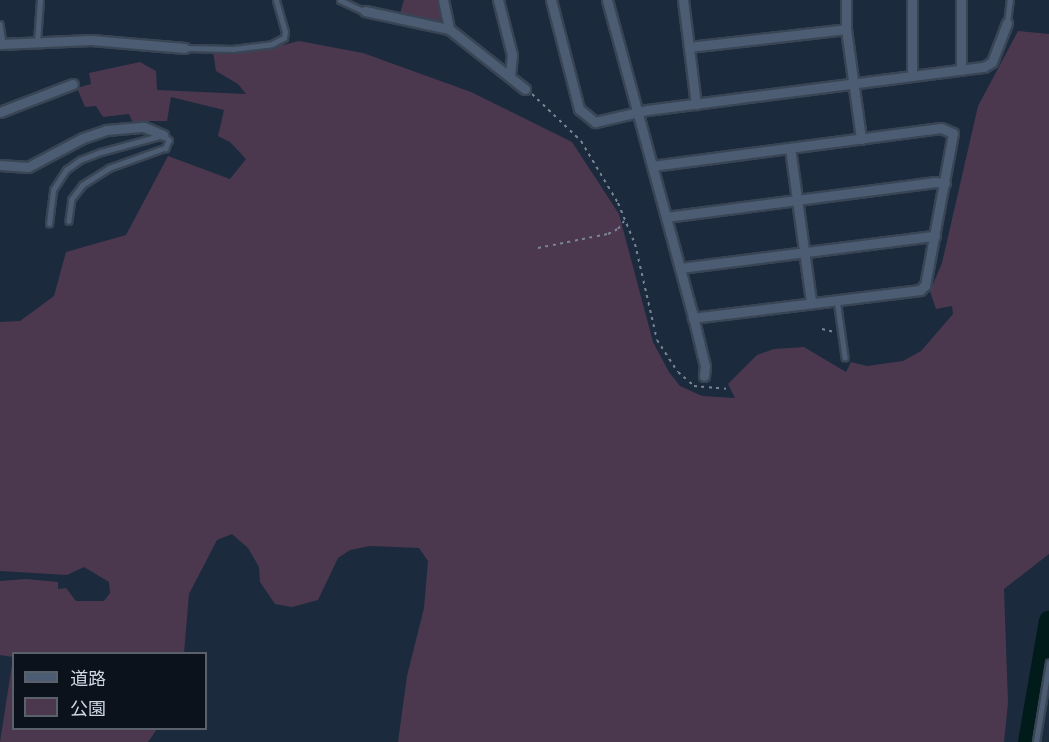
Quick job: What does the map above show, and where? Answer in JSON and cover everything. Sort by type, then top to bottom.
[{"type":"street","points":[[443,0],[449,29]]},
{"type":"street","points":[[498,0],[512,55],[510,75]]},
{"type":"street","points":[[551,0],[581,111],[595,123],[637,112],[984,67],[992,62],[1007,23]]},
{"type":"street","points":[[607,0],[693,318],[705,366],[704,376]]},
{"type":"street","points":[[682,0],[696,104]]},
{"type":"street","points":[[846,0],[846,28],[852,84],[861,139]]},
{"type":"street","points":[[912,0],[912,76]]},
{"type":"street","points":[[961,0],[961,70]]},
{"type":"street","points":[[365,11],[449,29],[525,88]]},
{"type":"street","points":[[689,47],[846,28]]},
{"type":"street","points":[[1,44],[37,44],[91,39],[185,48]]},
{"type":"street","points":[[0,112],[73,84]]},
{"type":"street","points":[[0,165],[27,167],[82,138],[106,130],[144,127],[163,135]]},
{"type":"street","points":[[652,166],[948,129],[953,133],[925,285],[920,290],[693,318]]},
{"type":"street","points":[[790,148],[811,302]]},
{"type":"street","points":[[666,217],[934,182],[945,183]]},
{"type":"street","points":[[680,268],[934,236]]},
{"type":"lane","points":[[37,44],[40,0]]},
{"type":"lane","points":[[185,48],[233,49],[272,44],[284,38],[285,32],[276,0]]},
{"type":"lane","points":[[339,0],[365,11]]},
{"type":"lane","points":[[1007,23],[1010,0]]},
{"type":"lane","points":[[0,24],[1,44]]},
{"type":"lane","points":[[49,224],[53,190],[66,170],[80,160],[163,135],[169,140],[166,148],[110,168],[82,185],[72,199],[69,221]]},
{"type":"lane","points":[[837,299],[845,357]]},
{"type":"lane","points":[[1036,742],[1049,663]]},
{"type":"path","points":[[525,88],[581,141],[618,203],[635,244],[657,340],[678,372],[694,386],[726,389]]},
{"type":"path","points":[[538,248],[608,234],[618,229],[624,221]]},
{"type":"path","points":[[822,329],[841,332]]},
{"type":"green space","points":[[404,0],[438,0],[442,20],[436,22],[400,13]]},
{"type":"green space","points":[[1018,31],[1049,34],[1049,554],[1004,589],[1008,703],[1004,742],[398,742],[407,676],[424,608],[428,561],[419,548],[370,546],[350,550],[338,558],[318,600],[292,607],[275,604],[260,582],[259,567],[248,548],[232,534],[217,540],[189,594],[184,652],[12,652],[12,657],[0,655],[0,581],[26,579],[58,582],[58,589],[66,588],[76,601],[104,601],[110,593],[109,582],[84,567],[67,575],[0,571],[0,322],[20,321],[54,296],[66,252],[126,235],[168,156],[230,179],[246,159],[230,142],[218,136],[224,110],[171,97],[167,121],[132,121],[129,114],[103,117],[96,106],[85,107],[77,88],[91,84],[89,73],[140,62],[156,71],[157,90],[246,94],[238,84],[216,71],[213,52],[263,50],[299,41],[363,53],[471,92],[572,142],[619,214],[653,342],[669,372],[680,386],[702,396],[735,398],[728,384],[757,355],[774,349],[804,347],[846,372],[851,362],[867,366],[903,361],[921,351],[953,314],[952,306],[936,309],[930,291],[942,263],[978,106]]},
{"type":"green space","points":[[12,664],[12,730],[156,730],[148,742],[0,742]]},
{"type":"waterway","points":[[1028,742],[1049,621]]}]
